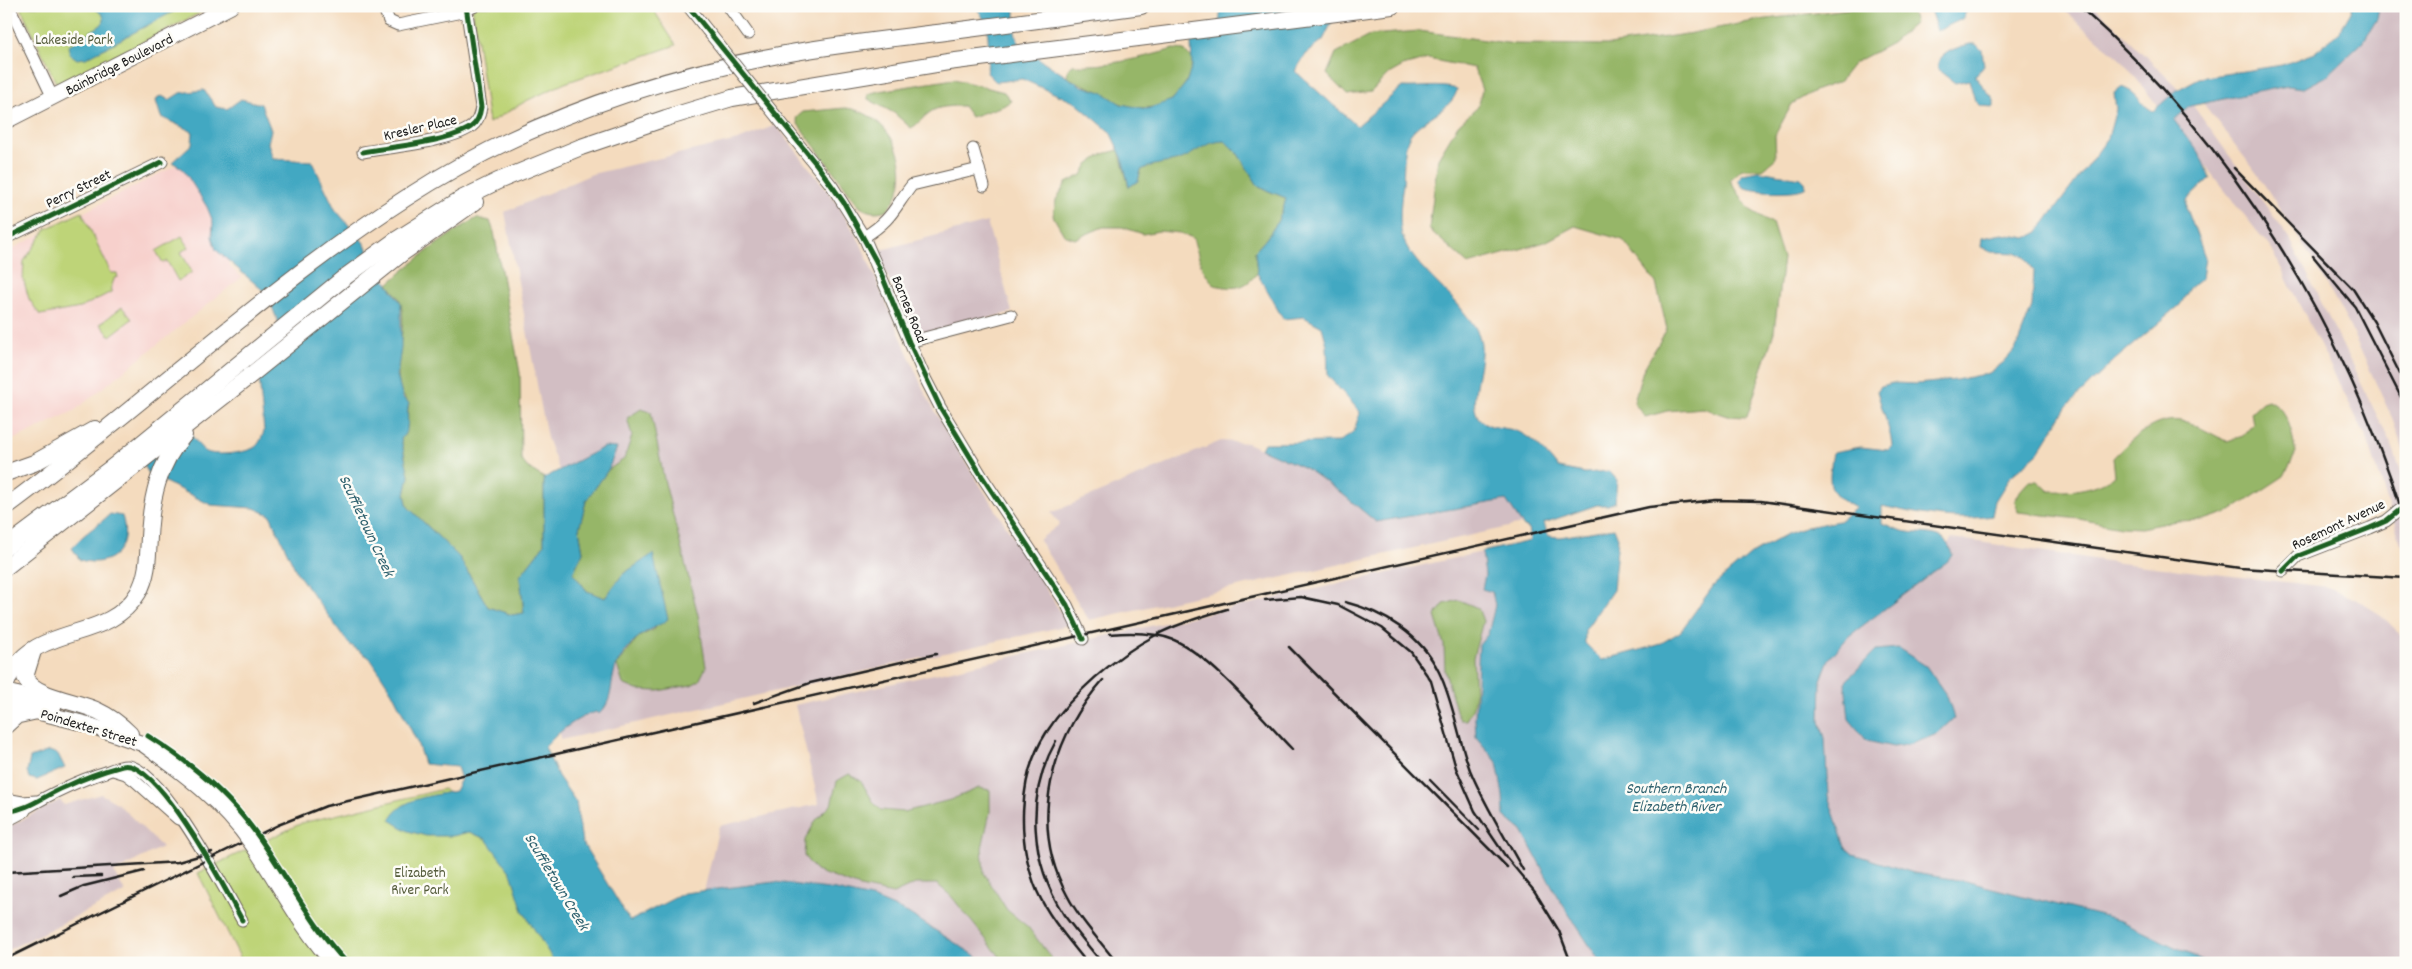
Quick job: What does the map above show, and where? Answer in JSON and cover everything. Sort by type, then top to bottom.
[{"type":"highway","points":[[6,507],[82,450],[320,257],[424,187],[551,122],[631,92],[693,74],[775,56],[863,42],[1141,6]]},
{"type":"highway","points":[[6,547],[118,470],[205,403],[243,372],[345,276],[399,247],[461,199],[514,175],[594,143],[732,98],[948,62],[1392,6]]},
{"type":"highway","points":[[6,684],[11,672],[21,659],[55,637],[96,627],[114,617],[138,593],[149,553],[154,494],[159,476],[172,448],[205,403]]},
{"type":"highway","points":[[6,473],[34,464],[132,409]]},
{"type":"highway","points":[[6,567],[118,470]]},
{"type":"highway","points":[[33,652],[25,677],[33,688],[97,710],[117,721],[130,734]]},
{"type":"main road","name":"Bainbridge Boulevard","points":[[6,121],[231,6]]},
{"type":"main road","name":"Poindexter Street","points":[[6,692],[75,707],[116,725],[143,744]]},
{"type":"main road","name":"Poindexter Street","points":[[6,704],[86,724],[143,744]]},
{"type":"main road","points":[[6,726],[17,716],[39,711]]},
{"type":"main road","points":[[143,744],[198,784],[235,821],[310,932],[334,963]]},
{"type":"main road","points":[[6,819],[23,810]]},
{"type":"street","points":[[383,6],[385,15],[392,23],[406,24],[469,8]]},
{"type":"street","name":"Barnes Road","points":[[688,6],[832,186],[864,237],[909,342],[940,408],[983,478],[1067,605],[1083,639]]},
{"type":"street","points":[[728,6],[748,34]]},
{"type":"street","points":[[8,7],[53,98]]},
{"type":"street","name":"Kresler Place","points":[[363,152],[445,136],[472,127],[478,119],[481,107],[469,8]]},
{"type":"street","points":[[973,149],[984,186]]},
{"type":"street","name":"Perry Street","points":[[6,238],[162,162]]},
{"type":"street","points":[[864,237],[880,227],[894,214],[912,185],[979,169]]},
{"type":"street","points":[[909,342],[1011,315]]},
{"type":"street","name":"Rosemont Avenue","points":[[2283,571],[2298,556],[2386,521],[2406,505]]},
{"type":"street","points":[[6,812],[23,810],[63,787],[113,770],[126,774],[184,824],[205,854],[242,920]]},
{"type":"street","points":[[6,798],[22,802],[38,801]]},
{"type":"shaded area","points":[[2059,6],[2094,6],[2186,96],[2290,239],[2392,446],[2406,487],[2406,559],[2368,441],[2272,250],[2123,62]]},
{"type":"shaded area","points":[[2379,6],[2406,6],[2406,458],[2393,420],[2348,323],[2319,270],[2258,175],[2203,103],[2287,86],[2303,88],[2377,19]]},
{"type":"shaded area","points":[[776,125],[836,202],[860,242],[924,391],[945,430],[1069,625],[560,740],[563,480],[547,438],[505,212],[592,174],[738,140]]},
{"type":"shaded area","points":[[188,159],[218,228],[230,267],[242,277],[74,411],[6,443],[6,252]]},
{"type":"shaded area","points":[[987,222],[1012,312],[913,338],[877,251]]},
{"type":"shaded area","points":[[1221,441],[1247,443],[1305,468],[1340,492],[1376,522],[1506,500],[1517,503],[1522,524],[1089,620],[1039,540],[1060,524],[1051,513]]},
{"type":"shaded area","points":[[1952,538],[2120,563],[2328,587],[2355,599],[2381,615],[2406,640],[2406,963],[1858,963],[1823,800],[1809,646],[1927,569]]},
{"type":"shaded area","points":[[1482,552],[1485,575],[1482,589],[1492,592],[1495,605],[1488,634],[1479,645],[1476,685],[1476,737],[1497,762],[1503,795],[1504,816],[1522,831],[1616,963],[973,963],[703,896],[719,826],[819,804],[795,705]]},
{"type":"shaded area","points":[[101,794],[117,803],[162,847],[114,872],[125,892],[6,951],[6,828],[60,800],[64,805]]},
{"type":"green space","name":"Lakeside Park","points":[[20,6],[214,6],[57,85]]},
{"type":"green space","points":[[472,6],[651,6],[676,45],[565,83],[526,101],[489,123]]},
{"type":"green space","points":[[1873,6],[1910,6],[1915,23],[1892,43],[1854,63],[1839,82],[1814,91],[1792,104],[1775,135],[1776,158],[1763,169],[1742,169],[1730,180],[1749,209],[1772,223],[1783,258],[1774,332],[1747,417],[1727,416],[1703,408],[1667,411],[1645,417],[1634,402],[1643,370],[1667,329],[1656,283],[1623,240],[1575,226],[1545,242],[1468,264],[1429,229],[1438,158],[1458,125],[1478,107],[1482,90],[1474,68],[1428,59],[1403,66],[1387,75],[1371,92],[1347,95],[1327,74],[1336,53],[1371,35],[1419,31],[1515,44],[1609,45],[1687,34],[1759,20]]},
{"type":"green space","points":[[1174,49],[1184,50],[1192,58],[1189,74],[1176,96],[1170,101],[1155,107],[1146,108],[1122,104],[1067,77],[1068,69],[1072,65],[1098,65],[1137,59]]},
{"type":"green space","points":[[954,79],[1004,92],[1011,101],[1003,106],[971,117],[963,106],[941,108],[932,111],[911,128],[894,113],[868,99],[868,94],[879,91]]},
{"type":"green space","points":[[845,108],[861,112],[876,121],[896,147],[901,163],[901,179],[897,195],[887,210],[873,212],[860,207],[798,124],[796,118],[803,112]]},
{"type":"green space","points":[[1214,141],[1225,141],[1238,154],[1259,187],[1286,198],[1282,213],[1275,226],[1255,251],[1257,273],[1248,283],[1238,287],[1214,285],[1202,268],[1193,238],[1180,233],[1159,231],[1143,234],[1122,227],[1103,227],[1075,239],[1064,235],[1053,216],[1056,200],[1066,183],[1082,175],[1088,164],[1103,154],[1119,150],[1129,187],[1138,181],[1141,170],[1153,164],[1179,159]]},
{"type":"green space","points":[[82,212],[111,273],[117,273],[118,278],[115,277],[110,290],[113,291],[80,308],[40,315],[29,299],[23,278],[24,261],[46,229]]},
{"type":"green space","points":[[477,218],[490,221],[494,232],[520,373],[521,459],[527,467],[544,478],[544,545],[520,576],[524,613],[512,615],[488,607],[459,557],[408,507],[405,495],[409,476],[401,439],[407,426],[409,403],[402,394],[398,370],[403,316],[398,296],[388,284],[431,249]]},
{"type":"green space","points":[[182,236],[189,247],[181,252],[192,272],[178,281],[167,261],[163,263],[156,251]]},
{"type":"green space","points":[[122,307],[132,319],[110,336],[100,324]]},
{"type":"green space","points":[[2268,400],[2281,410],[2285,416],[2291,430],[2296,453],[2284,476],[2231,511],[2204,520],[2176,521],[2141,528],[2120,527],[2079,519],[2018,512],[2015,501],[2020,491],[2029,481],[2038,481],[2049,491],[2075,490],[2101,484],[2115,475],[2113,458],[2139,434],[2159,423],[2181,421],[2192,424],[2227,441],[2243,436],[2253,424],[2251,412],[2262,402]]},
{"type":"green space","points":[[641,409],[651,412],[664,479],[698,615],[706,667],[699,681],[691,685],[658,691],[637,690],[623,684],[617,665],[638,637],[655,629],[659,585],[653,555],[623,574],[605,598],[587,591],[573,573],[583,552],[579,529],[586,501],[608,470],[624,459],[632,436],[627,418]]},
{"type":"green space","points":[[1459,600],[1478,608],[1483,621],[1473,658],[1475,694],[1473,708],[1466,720],[1460,720],[1457,714],[1445,671],[1444,645],[1435,616],[1444,604]]},
{"type":"green space","points":[[849,774],[861,781],[874,803],[881,810],[904,812],[950,800],[979,788],[990,790],[990,812],[982,848],[984,873],[1007,910],[1028,927],[1055,963],[1005,963],[951,896],[937,884],[915,884],[893,894],[860,887],[816,871],[804,856],[805,840],[816,820],[831,805],[837,781]]},
{"type":"green space","name":"Elizabeth River Park","points":[[444,789],[487,829],[560,963],[243,963],[198,873],[302,823]]},
{"type":"water","points":[[92,6],[184,6],[86,58],[77,59],[70,54],[68,46],[101,25],[104,21],[103,15]]},
{"type":"water","name":"Southern Branch Elizabeth River","points":[[974,6],[1015,6],[1015,33],[1020,46],[1082,86],[1102,92],[1121,104],[1147,109],[1172,100],[1186,83],[1192,66],[1191,42],[1219,26],[1221,6],[1340,6],[1323,40],[1307,53],[1295,71],[1357,126],[1402,87],[1437,86],[1457,89],[1449,103],[1412,132],[1406,144],[1400,207],[1401,230],[1409,251],[1425,271],[1460,307],[1479,334],[1481,358],[1475,390],[1475,409],[1478,417],[1486,424],[1514,430],[1525,435],[1558,468],[1585,473],[1609,471],[1617,480],[1615,502],[1608,505],[1597,505],[1544,523],[1548,536],[1560,537],[1614,528],[1618,538],[1613,590],[1585,630],[1585,643],[1602,660],[1658,645],[1680,632],[1714,585],[1751,554],[1787,534],[1807,527],[1839,521],[1856,508],[1839,497],[1831,486],[1830,472],[1833,452],[1860,447],[1888,450],[1892,446],[1877,391],[1881,386],[1893,383],[1917,384],[1956,380],[1989,373],[2004,362],[2016,348],[2032,306],[2034,271],[2026,258],[2018,253],[1991,252],[1981,247],[1982,238],[2002,234],[2027,238],[2037,233],[2108,138],[2116,109],[2114,93],[2121,87],[2132,92],[2153,111],[2177,90],[2199,78],[2282,65],[2314,53],[2339,32],[2351,12],[2352,6],[2379,6],[2377,19],[2363,42],[2328,75],[2303,88],[2287,86],[2190,106],[2174,120],[2199,153],[2210,178],[2187,200],[2187,209],[2205,257],[2202,278],[2190,288],[2180,305],[2116,359],[2067,406],[2038,453],[2010,477],[1995,501],[1992,516],[1950,518],[1882,506],[1882,523],[1898,530],[1935,535],[1945,541],[1952,555],[1948,561],[1849,636],[1829,659],[1821,680],[1820,721],[1825,738],[1828,796],[1845,847],[1853,854],[1914,873],[1965,881],[2121,921],[2208,963],[1601,963],[1557,896],[1522,831],[1504,816],[1503,795],[1497,762],[1476,737],[1475,719],[1479,645],[1488,634],[1495,605],[1492,592],[1482,589],[1485,575],[1482,552],[1530,541],[1528,528],[1524,527],[1506,500],[1376,522],[1340,492],[1305,468],[1261,449],[1264,443],[1339,442],[1354,431],[1360,412],[1328,376],[1327,345],[1322,327],[1304,317],[1283,319],[1257,273],[1255,251],[1275,226],[1282,213],[1286,198],[1259,187],[1238,154],[1225,141],[1206,145],[1179,160],[1141,170],[1138,181],[1129,187],[1122,157],[1110,132],[1076,103],[1022,79],[996,82],[987,73],[987,29],[984,20]]},
{"type":"water","points":[[1929,6],[1962,6],[1966,12],[1962,19],[1937,31]]},
{"type":"water","points":[[1976,44],[1982,50],[1984,65],[1975,76],[1994,100],[1994,107],[1980,106],[1975,101],[1969,80],[1955,83],[1938,70],[1938,64],[1943,56],[1954,49]]},
{"type":"water","name":"Scuffletown Creek","points":[[204,90],[216,107],[227,109],[241,99],[261,104],[271,130],[268,143],[273,159],[312,161],[335,209],[364,243],[385,280],[401,303],[401,348],[397,375],[403,398],[409,403],[407,426],[401,439],[409,476],[405,495],[408,507],[459,557],[488,607],[512,615],[524,613],[520,576],[544,545],[544,478],[604,447],[617,448],[608,470],[586,501],[579,529],[583,552],[573,573],[587,591],[605,598],[623,574],[653,554],[668,619],[636,639],[624,653],[617,664],[610,697],[604,709],[599,714],[596,712],[589,714],[575,721],[545,747],[558,776],[576,802],[582,842],[630,921],[684,893],[775,882],[836,890],[875,899],[908,913],[987,963],[555,963],[523,911],[511,873],[486,839],[469,832],[453,836],[426,836],[408,831],[390,820],[395,812],[410,802],[428,796],[455,791],[461,779],[457,767],[424,764],[417,742],[392,692],[370,658],[349,644],[297,573],[270,515],[254,508],[211,505],[149,474],[137,453],[190,434],[201,448],[209,453],[238,452],[255,447],[260,442],[264,431],[258,367],[279,339],[280,327],[267,294],[216,250],[212,237],[213,222],[207,207],[183,169],[172,162],[192,144],[193,132],[161,117],[156,101],[158,97],[162,96],[169,100],[180,93]]},
{"type":"water","points":[[1758,171],[1801,178],[1805,182],[1806,187],[1794,191],[1775,192],[1748,189],[1741,185],[1738,180],[1743,174]]},
{"type":"water","points":[[110,514],[122,516],[124,537],[122,546],[110,558],[101,561],[80,560],[72,548],[80,538]]},
{"type":"water","points":[[1898,648],[1926,666],[1947,696],[1954,718],[1937,734],[1912,744],[1893,747],[1867,741],[1849,719],[1845,682],[1876,650]]},
{"type":"water","points":[[49,751],[58,754],[65,768],[37,780],[29,778],[27,772],[30,758]]},
{"type":"railway","points":[[2079,6],[2135,60],[2186,117],[2234,178],[2277,243],[2316,310],[2351,379],[2381,451],[2406,524]]},
{"type":"railway","points":[[2234,168],[2353,289],[2374,322],[2406,386]]},
{"type":"railway","points":[[2313,256],[2355,307],[2406,407]]},
{"type":"railway","points":[[6,959],[278,825],[326,806],[1649,507],[1716,500],[1761,501],[2240,568],[2406,578]]},
{"type":"railway","points":[[1265,600],[1301,597],[1338,605],[1382,628],[1411,652],[1431,681],[1456,768],[1475,811],[1506,857],[1535,892],[1559,931],[1571,963]]},
{"type":"railway","points":[[1345,602],[1374,612],[1400,627],[1412,636],[1431,659],[1444,684],[1470,770],[1488,808],[1523,870]]},
{"type":"railway","points":[[1087,963],[1047,910],[1030,872],[1023,832],[1023,811],[1025,790],[1036,751],[1046,733],[1068,705],[1110,665],[1164,631],[1190,620],[1227,609]]},
{"type":"railway","points":[[1110,634],[1135,633],[1159,635],[1189,648],[1236,689],[1292,749]]},
{"type":"railway","points":[[1289,647],[1507,867]]},
{"type":"railway","points":[[754,703],[810,683],[936,654]]},
{"type":"railway","points":[[1103,680],[1085,703],[1070,728],[1058,755],[1051,783],[1048,811],[1049,839],[1055,868],[1067,895],[1084,922],[1117,963]]},
{"type":"railway","points":[[1056,741],[1046,762],[1039,784],[1036,806],[1038,851],[1044,873],[1064,915],[1102,963]]},
{"type":"railway","points":[[1430,780],[1479,830]]},
{"type":"railway","points":[[6,872],[178,862],[212,852]]},
{"type":"railway","points":[[61,896],[84,886],[144,871]]},
{"type":"railway","points":[[73,877],[101,876]]},
{"type":"cycle path","points":[[363,152],[449,137],[471,127],[475,123],[481,107],[466,6]]},
{"type":"cycle path","points":[[688,6],[817,165],[844,203],[876,261],[909,342],[940,407],[983,478],[1067,605],[1083,639]]},
{"type":"cycle path","points":[[6,238],[162,162]]},
{"type":"cycle path","points":[[2283,571],[2298,556],[2386,521],[2406,505]]},
{"type":"cycle path","points":[[148,736],[191,766],[218,789],[242,815],[265,846],[309,915],[333,948],[347,963]]},
{"type":"cycle path","points":[[6,812],[22,808],[72,784],[107,770],[122,766],[137,769],[153,782],[190,829],[242,920]]}]
